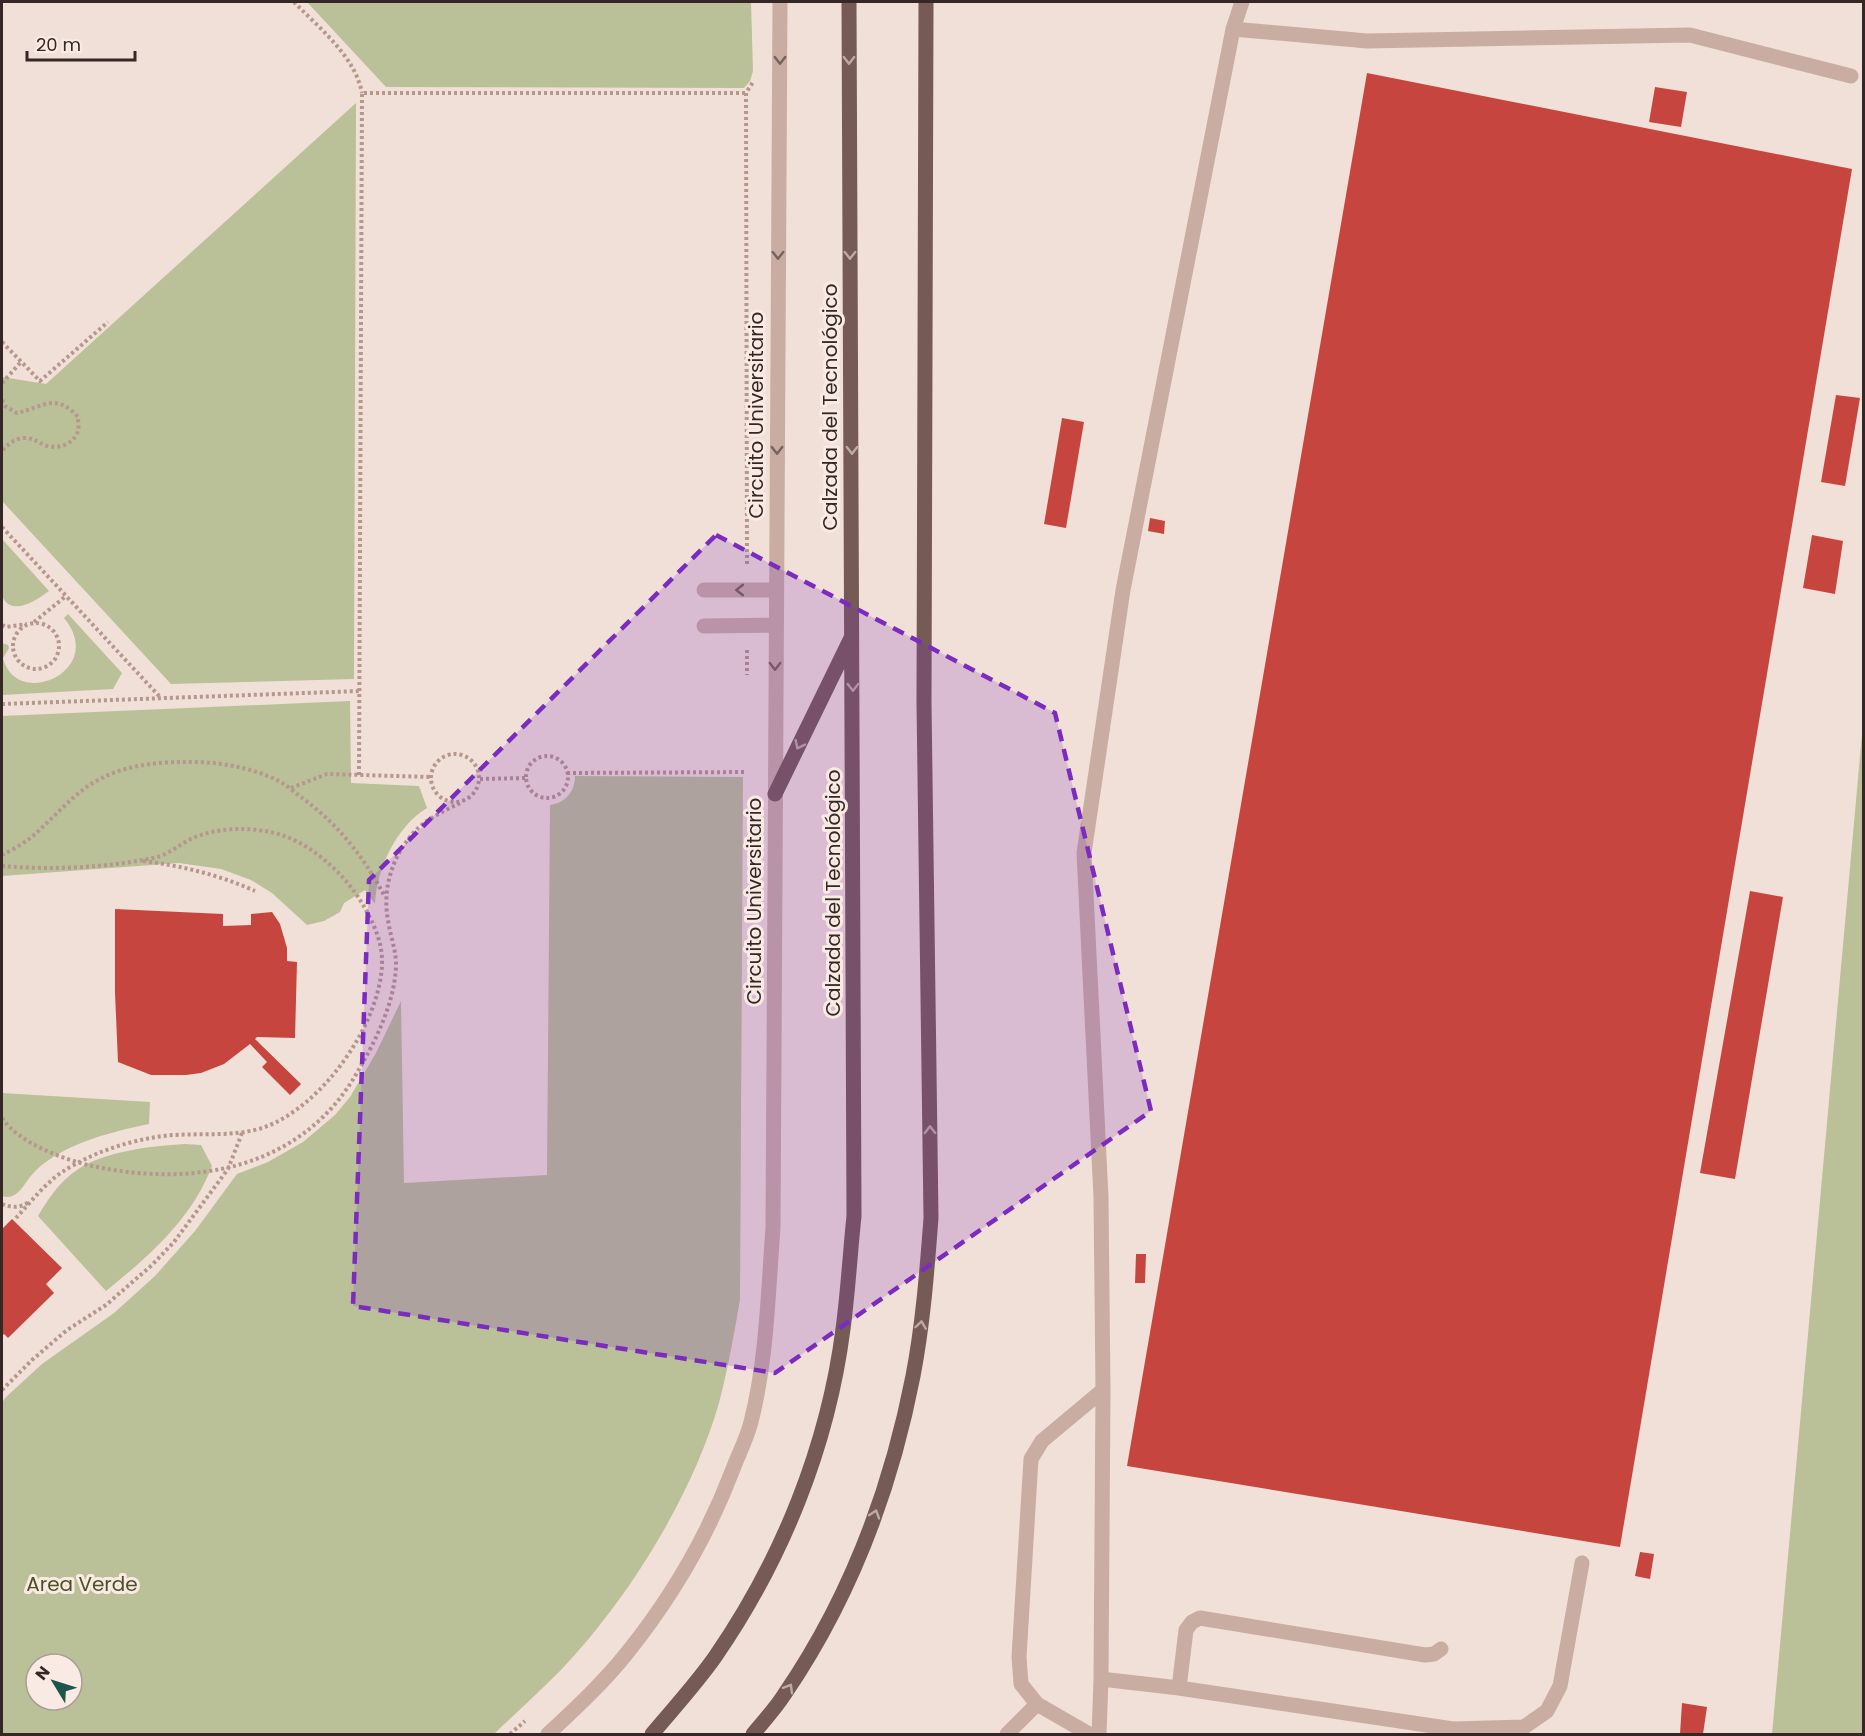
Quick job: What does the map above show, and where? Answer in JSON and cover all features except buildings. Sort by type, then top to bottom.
[{"type":"main road","name":"Calzada del Tecnológico","points":[[652,1734],[714,1658],[764,1578],[800,1499],[826,1418],[843,1331],[854,1216],[849,2]]},
{"type":"main road","points":[[753,1734],[784,1697],[826,1628],[867,1536],[898,1439],[913,1376],[924,1302],[931,1218],[924,703],[926,2]]},
{"type":"main road","points":[[775,794],[853,635]]},
{"type":"street","name":"Circuito Universitario","points":[[548,1734],[627,1654],[663,1604],[699,1546],[726,1489],[751,1423],[763,1361],[773,1228],[780,2]]},
{"type":"street","points":[[1098,1734],[1101,1679],[1101,1197],[1084,853],[1123,590],[1233,29],[1242,2]]},
{"type":"street","points":[[1233,29],[1367,41],[1690,35],[1851,76]]},
{"type":"street","points":[[704,590],[776,590]]},
{"type":"street","points":[[704,626],[776,625]]},
{"type":"street","points":[[1089,1734],[1036,1704],[1021,1684],[1019,1657],[1031,1459],[1042,1441],[1102,1390]]},
{"type":"street","points":[[1101,1679],[1179,1688],[1453,1729],[1524,1726],[1547,1711],[1560,1686],[1582,1563]]},
{"type":"street","points":[[1179,1688],[1186,1630],[1192,1622],[1200,1618],[1425,1655],[1434,1654],[1440,1649]]},
{"type":"street","points":[[1007,1734],[1036,1704]]},
{"type":"path","points":[[294,2],[346,57],[359,77],[362,93],[359,775]]},
{"type":"path","points":[[747,590],[746,93],[755,78]]},
{"type":"path","points":[[362,93],[746,93]]},
{"type":"path","points":[[3,346],[40,381],[108,322]]},
{"type":"path","points":[[2,383],[21,362]]},
{"type":"path","points":[[2,400],[5,406],[17,413],[31,410],[44,403],[57,402],[69,408],[78,417],[78,431],[70,442],[58,448],[45,446],[36,440],[25,438],[13,441],[2,451]]},
{"type":"path","points":[[2,527],[160,697]]},
{"type":"path","points":[[2,625],[6,627],[33,623],[47,626],[57,636],[59,643],[52,663],[37,669],[23,664],[14,652],[14,644],[20,630],[33,623],[66,596]]},
{"type":"path","points":[[747,626],[747,682]]},
{"type":"path","points":[[2,704],[360,691]]},
{"type":"path","points":[[2,1118],[50,1154],[110,1170],[144,1173],[185,1174],[228,1169],[279,1149],[309,1131],[335,1105],[357,1073],[376,1038],[390,1003],[396,966],[394,945],[387,920],[386,898],[389,877],[398,856],[424,823],[460,803],[474,795],[478,788],[479,772],[470,759],[455,754],[440,759],[431,773],[433,789],[438,796],[452,803],[460,803]]},
{"type":"path","points":[[549,756],[561,761],[567,773],[568,780],[562,792],[549,798],[535,795],[530,791],[526,778],[530,764],[541,757],[549,756]]},
{"type":"path","points":[[747,761],[747,772],[751,777]]},
{"type":"path","points":[[2,855],[28,840],[82,789],[102,777],[120,770],[169,762],[220,763],[276,779],[290,789],[339,829],[372,872],[386,898]]},
{"type":"path","points":[[567,773],[747,772]]},
{"type":"path","points":[[290,789],[327,774],[432,777]]},
{"type":"path","points":[[480,779],[526,778]]},
{"type":"path","points":[[2,866],[25,868],[101,865],[155,858],[194,838],[220,830],[246,829],[272,832],[316,854],[353,889],[379,937],[382,964],[377,996],[366,1024],[349,1053],[304,1105],[285,1118],[242,1133],[157,1136],[99,1152],[53,1178],[16,1218]]},
{"type":"path","points":[[135,860],[186,867],[228,879],[255,891]]},
{"type":"path","points":[[2,1390],[67,1330],[106,1305],[152,1265],[193,1218],[228,1169],[242,1133]]},
{"type":"path","points":[[2,1204],[9,1207],[22,1206],[36,1197]]},
{"type":"path","points":[[510,1734],[528,1718]]},
{"type":"highlighted area","points":[[716,535],[1055,713],[1151,1111],[775,1373],[353,1306],[369,880]]},
{"type":"green space","points":[[307,2],[751,2],[753,71],[750,81],[744,88],[386,87]]},
{"type":"green space","points":[[356,103],[354,679],[171,684],[2,501],[2,377],[46,384]]},
{"type":"green space","points":[[2,539],[49,591],[31,603],[11,605],[2,596]]},
{"type":"green space","points":[[68,614],[122,673],[113,689],[2,695],[2,643],[8,645],[9,648],[3,658],[11,674],[24,682],[40,683],[55,678],[67,668],[75,654],[75,637],[64,618]]},
{"type":"green space","points":[[350,701],[351,783],[419,786],[427,808],[416,816],[397,837],[384,863],[375,904],[365,890],[344,903],[340,912],[324,921],[307,925],[272,893],[251,880],[221,869],[179,863],[2,876],[2,716]]},
{"type":"green space","points":[[1863,723],[1863,1734],[1772,1734]]},
{"type":"green space","name":"Area Verde","points":[[575,776],[743,777],[740,1300],[719,1403],[707,1439],[692,1475],[654,1546],[633,1580],[585,1643],[560,1671],[494,1734],[2,1734],[2,1403],[5,1398],[42,1364],[114,1313],[155,1276],[195,1231],[237,1174],[268,1162],[303,1142],[335,1115],[350,1097],[376,1053],[401,1001],[404,1183],[547,1175],[550,805],[565,799],[573,787]]},
{"type":"green space","points":[[2,1093],[150,1102],[149,1124],[118,1131],[69,1148],[41,1166],[15,1195],[2,1196]]},
{"type":"green space","points":[[185,1144],[201,1145],[212,1166],[203,1185],[193,1203],[168,1235],[106,1291],[38,1216],[60,1185],[71,1174],[88,1164],[114,1154]]}]
